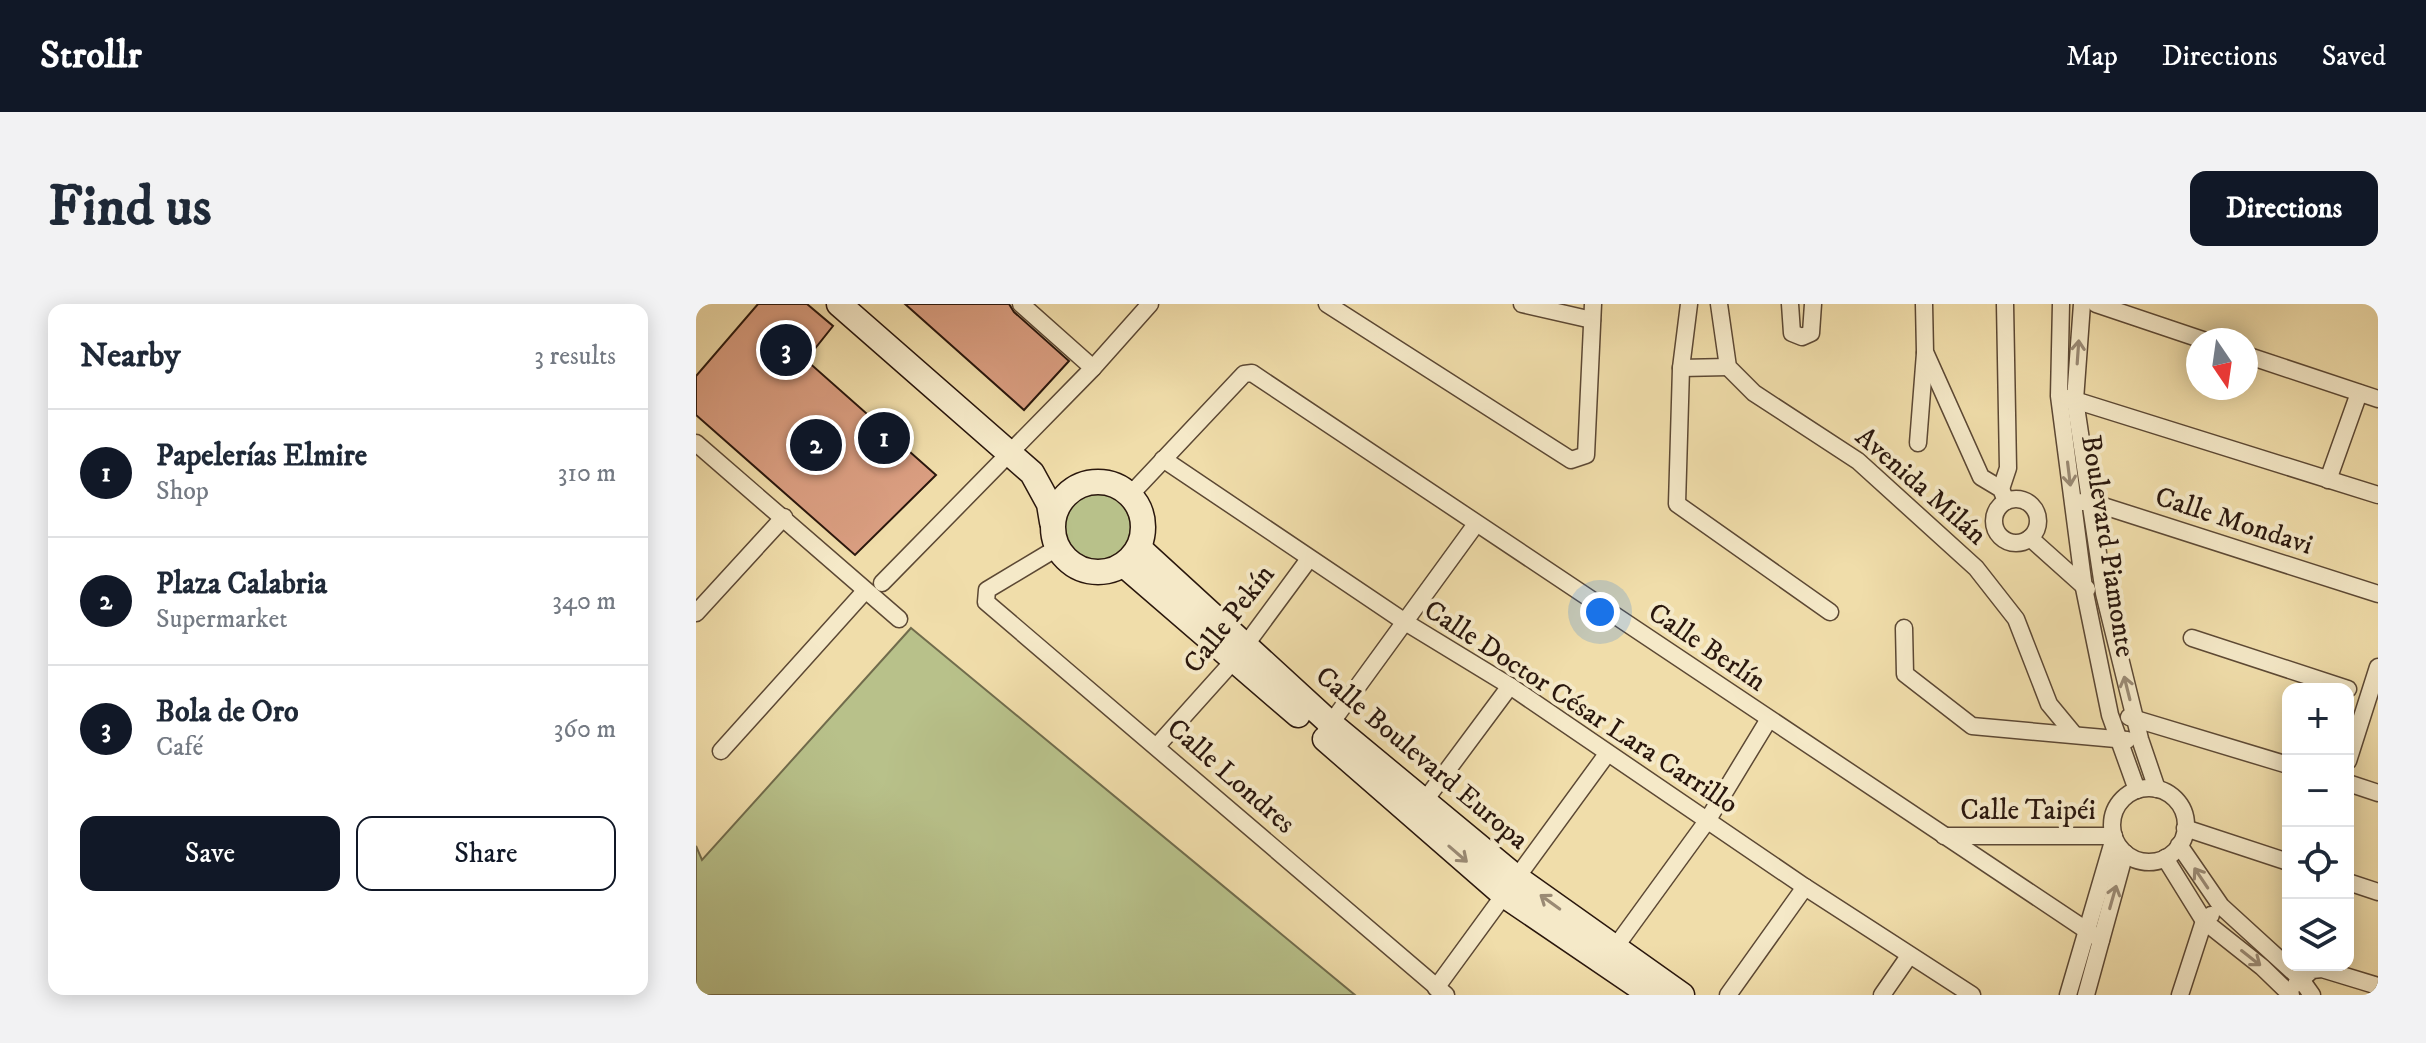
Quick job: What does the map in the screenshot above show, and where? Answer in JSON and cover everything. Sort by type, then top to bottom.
[{"type":"main road","points":[[839,304],[1032,473],[1049,504],[1052,522],[1057,548],[1080,569],[1110,571],[1132,556],[1143,520],[1130,495],[1104,482],[1075,488],[1063,499],[1052,522]]},
{"type":"main road","points":[[1032,473],[1075,488]]},
{"type":"main road","name":"Calle Boulevard Europa","points":[[1132,556],[1326,730],[1511,886],[1609,955],[1682,995]]},
{"type":"main road","name":"Calle Boulevard Europa","points":[[1609,955],[1651,995]]},
{"type":"street","points":[[1021,304],[1093,368]]},
{"type":"street","points":[[882,583],[1093,368],[1150,304]]},
{"type":"street","points":[[1327,304],[1571,460],[1579,460],[1586,455],[1593,312],[1522,304]]},
{"type":"street","points":[[1689,304],[1681,368],[1677,504],[1830,612]]},
{"type":"street","points":[[1681,368],[1728,367],[1719,304]]},
{"type":"street","points":[[1790,304],[1792,333],[1802,337],[1811,333],[1813,304]]},
{"type":"street","points":[[1918,443],[1925,352],[1924,304]]},
{"type":"street","points":[[1925,352],[1981,477],[2003,495],[2033,506],[2038,526],[2030,538],[2009,542],[1997,533],[1994,518],[2003,495],[2008,468],[2005,304]]},
{"type":"street","name":"Boulevard Piamonte","points":[[2061,304],[2072,503],[2084,588],[2110,715],[2137,790]]},
{"type":"street","name":"Boulevard Piamonte","points":[[2082,304],[2067,398],[2091,502],[2104,593],[2140,739],[2157,789]]},
{"type":"street","points":[[2096,304],[2186,334]]},
{"type":"street","points":[[2258,359],[2378,399]]},
{"type":"street","name":"Avenida Milán","points":[[1728,367],[1754,393],[1858,461],[1976,568],[2016,619],[2049,704],[2073,733]]},
{"type":"street","name":"Calle Berlín","points":[[1163,459],[1244,374],[1252,373],[2094,936]]},
{"type":"street","points":[[2328,480],[2359,393]]},
{"type":"street","points":[[2067,398],[2378,495]]},
{"type":"street","points":[[696,443],[899,619]]},
{"type":"street","points":[[1130,495],[1163,459]]},
{"type":"street","name":"Calle Doctor César Lara Carrillo","points":[[1163,459],[1309,559],[1510,686],[1805,887],[1972,995]]},
{"type":"street","name":"Calle Mondavi","points":[[2072,503],[2091,502],[2378,594]]},
{"type":"street","points":[[696,613],[784,517]]},
{"type":"street","points":[[1326,730],[1476,524]]},
{"type":"street","points":[[2030,538],[2084,588],[2104,593]]},
{"type":"street","name":"Calle Londres","points":[[1057,548],[987,590],[986,602],[1441,992]]},
{"type":"street","name":"Calle Pekín","points":[[1157,746],[1241,651],[1309,559]]},
{"type":"street","points":[[721,751],[865,591]]},
{"type":"street","points":[[1904,628],[1905,674],[1972,726],[2073,733],[2118,740],[2140,739]]},
{"type":"street","points":[[2192,638],[2330,683]]},
{"type":"street","points":[[2350,755],[2373,697],[2378,667]]},
{"type":"street","points":[[1419,809],[1510,686]]},
{"type":"street","points":[[2110,715],[2135,718],[2282,763]]},
{"type":"street","points":[[1609,955],[1707,821],[1769,719]]},
{"type":"street","points":[[1441,992],[1511,886],[1607,754]]},
{"type":"street","points":[[2354,785],[2378,793]]},
{"type":"street","points":[[2086,995],[2094,936],[2114,837],[2113,815],[2118,804],[2137,790],[2157,789],[2175,799],[2185,818],[2179,845],[2165,858],[2144,861],[2125,853],[2114,837]]},
{"type":"street","points":[[2185,828],[2282,860]]},
{"type":"street","name":"Calle Taipéi","points":[[1943,836],[2114,837]]},
{"type":"street","points":[[2179,845],[2221,906],[2300,978],[2312,995]]},
{"type":"street","points":[[2068,995],[2125,853]]},
{"type":"street","points":[[2165,858],[2204,921],[2290,994],[2300,978],[2322,969],[2378,986]]},
{"type":"street","points":[[2354,884],[2378,892]]},
{"type":"street","points":[[1728,995],[1805,887]]},
{"type":"street","points":[[2180,995],[2204,921],[2221,906]]},
{"type":"street","points":[[1882,995],[1909,956]]},
{"type":"green space","points":[[1095,492],[1115,498],[1125,508],[1131,528],[1125,548],[1115,558],[1095,564],[1075,558],[1065,548],[1059,528],[1065,508],[1075,498]]},
{"type":"green space","points":[[911,628],[1355,995],[696,995],[696,846],[702,860]]},
{"type":"building","points":[[758,304],[807,304],[833,326],[806,360],[936,475],[855,555],[696,415],[696,376]]},
{"type":"building","points":[[905,304],[1009,304],[1069,361],[1024,410]]},
{"type":"place","name":"Bola de Oro","points":[[786,350]]},
{"type":"place","name":"Papelerías Elmire","points":[[884,438]]},
{"type":"place","name":"Plaza Calabria","points":[[816,445]]}]
